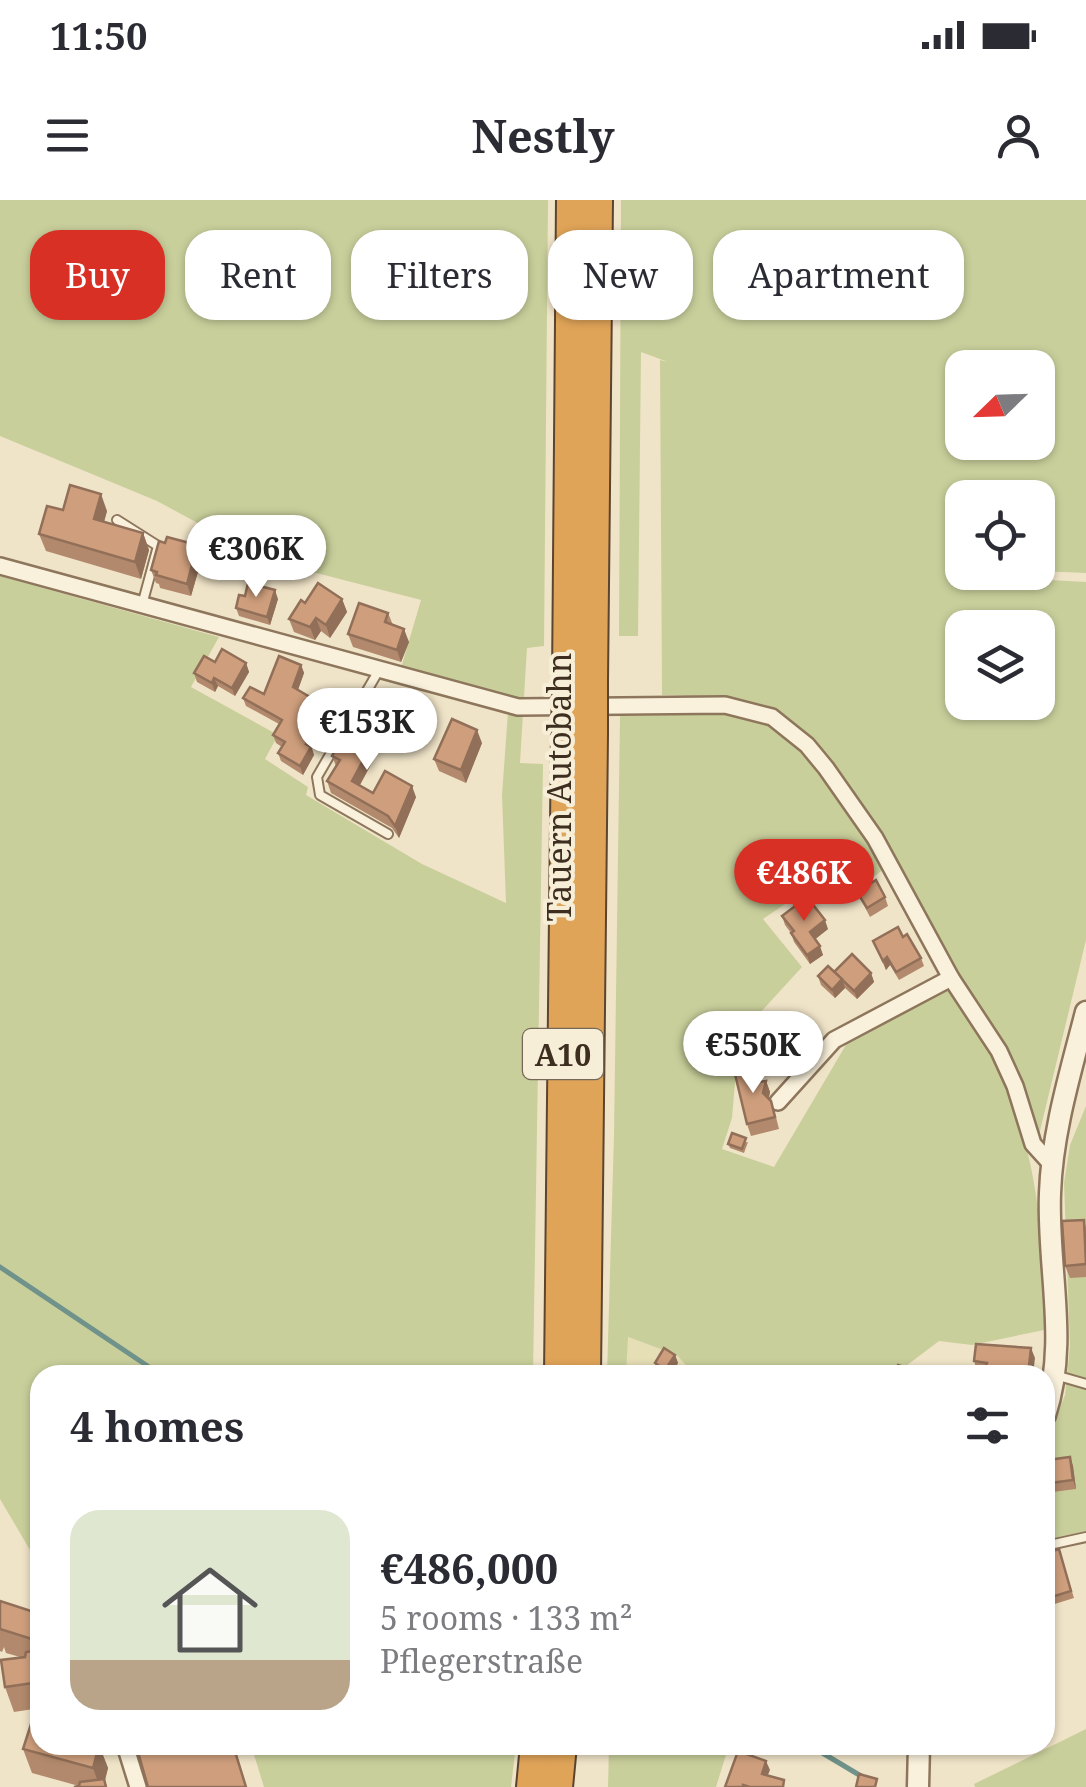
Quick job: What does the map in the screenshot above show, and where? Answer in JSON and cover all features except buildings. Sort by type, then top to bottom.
[{"type":"highway","name":"Tauern Autobahn","points":[[571,200],[586,1365]]},
{"type":"highway","name":"Tauern Autobahn","points":[[580,681],[598,200]]},
{"type":"highway","name":"Tauern Autobahn","points":[[559,1365],[580,733]]},
{"type":"highway","points":[[531,1787],[534,1755]]},
{"type":"highway","points":[[558,1787],[561,1755]]},
{"type":"street","points":[[0,566],[518,707],[725,705],[772,716],[807,745],[875,838],[951,978],[999,1051],[1015,1086],[1033,1144],[1052,1165]]},
{"type":"street","points":[[778,1102],[834,1040],[951,978]]},
{"type":"street","points":[[1055,1376],[1052,1165],[1086,1012]]},
{"type":"street","points":[[127,1755],[138,1787]]},
{"type":"street","points":[[918,1787],[920,1755]]},
{"type":"lane","points":[[116,520],[158,546],[142,605]]},
{"type":"lane","points":[[379,670],[317,778],[317,789],[320,795],[388,834]]},
{"type":"lane","points":[[1055,1376],[1086,1384]]},
{"type":"lane","points":[[1055,1544],[1086,1536]]},
{"type":"shaded area","points":[[627,1337],[677,1355],[686,1365],[626,1365]]},
{"type":"green space","points":[[0,200],[548,200],[544,646],[527,648],[520,763],[543,764],[533,1365],[30,1365],[30,1550],[0,1499],[0,576],[219,637],[191,687],[278,735],[265,759],[308,787],[306,795],[422,864],[506,903],[502,795],[509,698],[401,668],[421,600],[266,560],[157,501],[0,436]]},
{"type":"green space","points":[[621,200],[1086,200],[1086,573],[1055,572],[1055,480],[945,480],[945,590],[1055,590],[1055,580],[1086,582],[1086,940],[1039,1135],[954,972],[819,751],[765,709],[730,699],[662,695],[660,360],[668,362],[641,352],[638,636],[619,636],[620,320],[693,320],[693,230],[621,230]]},
{"type":"green space","points":[[726,714],[773,728],[796,744],[826,775],[884,869],[837,904],[819,881],[763,919],[802,967],[739,1036],[732,1118],[722,1149],[774,1167],[850,1038],[947,986],[993,1058],[1020,1123],[1035,1190],[1049,1329],[972,1345],[939,1341],[907,1365],[686,1365],[677,1355],[628,1337],[627,1365],[607,1365],[620,716]]},
{"type":"green space","points":[[1086,1106],[1086,1531],[1055,1538],[1055,1422],[1065,1395],[1070,1346],[1064,1183],[1070,1145]]},
{"type":"green space","points":[[1086,1729],[1086,1787],[975,1787],[974,1784],[1033,1755],[1055,1755],[1055,1744]]},
{"type":"green space","points":[[254,1755],[515,1755],[511,1787],[264,1787]]},
{"type":"green space","points":[[609,1755],[726,1755],[716,1787],[608,1787]]},
{"type":"waterway","points":[[0,1267],[146,1365]]},
{"type":"waterway","points":[[826,1755],[861,1776]]}]
